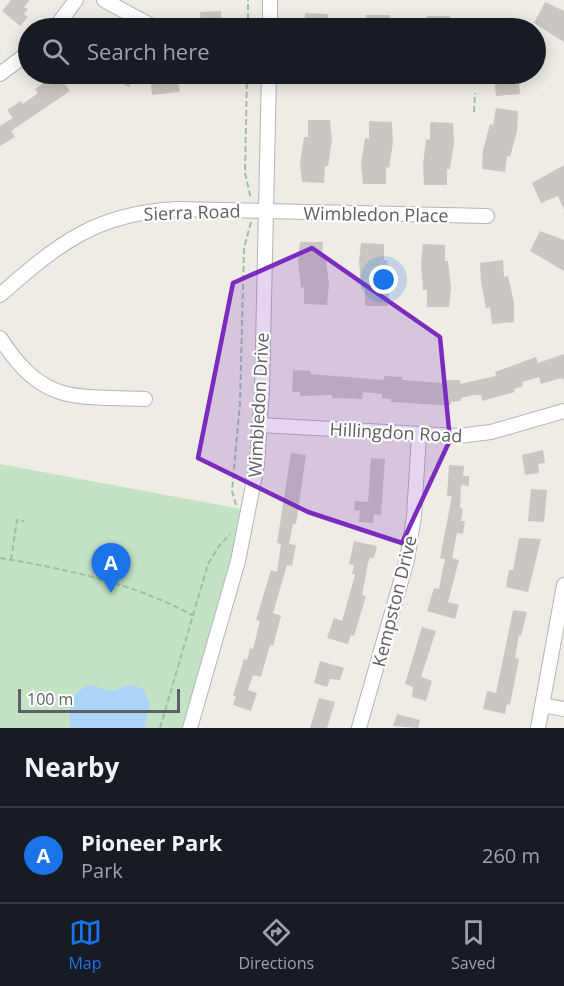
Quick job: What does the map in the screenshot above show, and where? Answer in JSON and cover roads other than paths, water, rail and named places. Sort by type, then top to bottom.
[{"type":"street","points":[[62,18],[76,0]]},
{"type":"street","points":[[104,0],[138,18]]},
{"type":"street","points":[[270,0],[270,18]]},
{"type":"street","points":[[0,74],[18,60]]},
{"type":"street","name":"Wimbledon Drive","points":[[190,728],[244,535],[254,483],[260,425],[269,84]]},
{"type":"street","name":"Sierra Road","points":[[0,295],[58,246],[78,234],[117,218],[157,210],[266,212]]},
{"type":"street","name":"Wimbledon Place","points":[[266,212],[487,216]]},
{"type":"street","points":[[0,338],[26,373],[49,388],[78,396],[145,399]]},
{"type":"street","name":"Hillingdon Road","points":[[260,425],[419,435],[480,434],[564,411]]},
{"type":"street","name":"Kempston Drive","points":[[359,728],[407,560],[413,523],[419,435]]},
{"type":"street","points":[[538,728],[564,585]]},
{"type":"street","points":[[542,705],[564,709]]},
{"type":"water","points":[[89,685],[111,691],[130,685],[143,689],[150,705],[144,728],[71,728],[70,708],[73,697]]},
{"type":"place","name":"Pioneer Park","points":[[111,593]]}]
